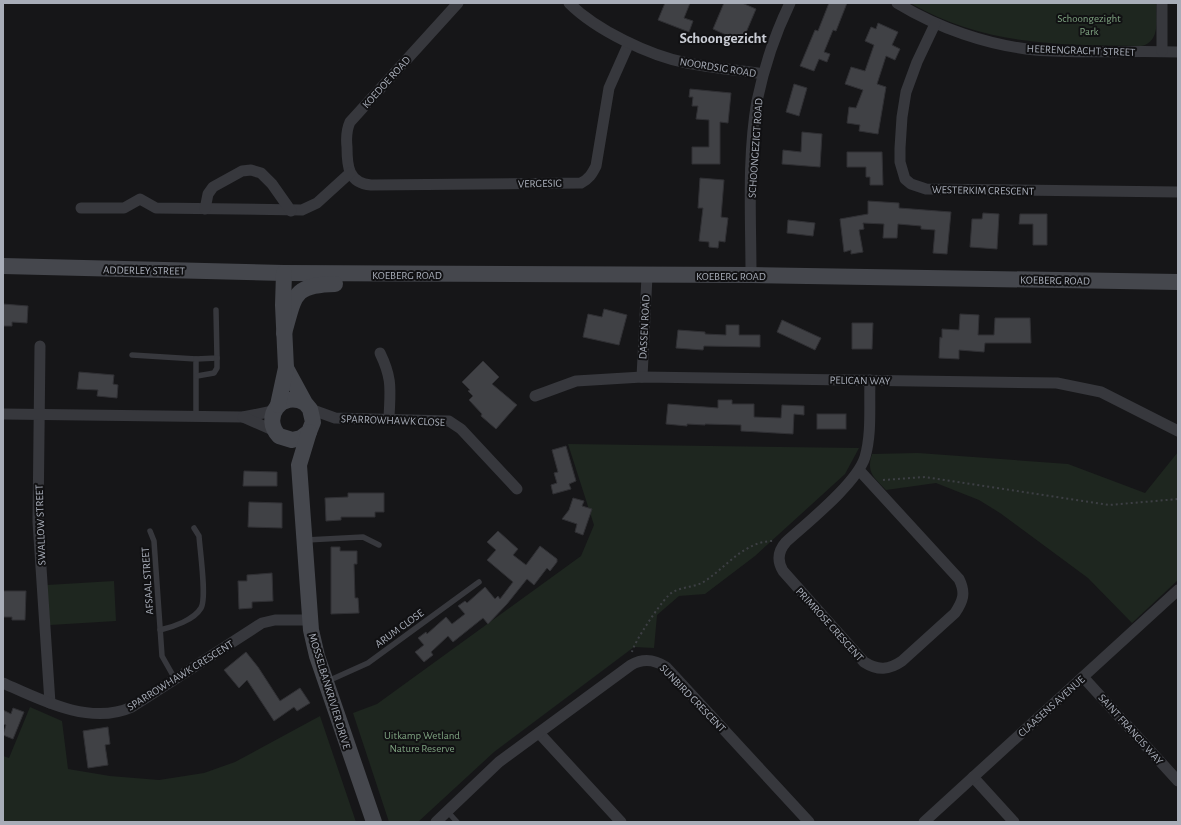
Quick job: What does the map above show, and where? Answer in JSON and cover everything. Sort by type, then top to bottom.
[{"type":"main road","name":"ADDERLEY STREET","points":[[3,266],[284,273]]},
{"type":"main road","name":"KOEBERG ROAD","points":[[284,273],[392,275],[751,275],[1178,282]]},
{"type":"main road","name":"MOSSELBANKRIVIER DRIVE","points":[[284,273],[284,333],[286,368],[272,419],[279,434],[299,465]]},
{"type":"main road","points":[[284,333],[292,305],[296,297],[305,288],[316,284],[381,282],[386,281],[392,275]]},
{"type":"main road","name":"MOSSELBANKRIVIER DRIVE","points":[[286,368],[312,417],[310,429],[299,465],[309,620],[313,643],[372,821]]},
{"type":"main road","points":[[276,408],[291,399],[307,406]]},
{"type":"main road","points":[[279,434],[296,440],[310,429]]},
{"type":"street","name":"KOEDOE ROAD","points":[[350,173],[347,163],[346,134],[350,122],[458,3]]},
{"type":"street","name":"NOORDSIG ROAD","points":[[569,3],[612,35],[629,43],[686,63],[763,74]]},
{"type":"street","name":"SCHOONGEZIGT ROAD","points":[[751,275],[751,182],[757,103],[763,74],[775,39],[790,3]]},
{"type":"street","name":"HEERENGRACHT STREET","points":[[897,3],[935,24],[988,41],[1035,50],[1178,52]]},
{"type":"street","points":[[1162,3],[1162,51]]},
{"type":"street","name":"WESTERKIM CRESCENT","points":[[935,24],[917,62],[906,92],[902,117],[900,162],[902,173],[911,184],[926,189],[1178,192]]},
{"type":"street","name":"VERGESIG","points":[[350,173],[358,182],[371,185],[581,183],[592,175],[596,166],[608,88],[629,43]]},
{"type":"street","points":[[204,209],[208,194],[213,187],[242,171],[251,170],[261,173],[272,184],[291,211]]},
{"type":"street","points":[[81,208],[124,208],[140,199],[156,208],[302,210],[312,207],[350,173]]},
{"type":"street","name":"DASSEN ROAD","points":[[642,377],[647,276]]},
{"type":"street","name":"SWALLOW STREET","points":[[40,346],[38,522],[50,703]]},
{"type":"street","points":[[380,353],[390,378],[389,419]]},
{"type":"street","name":"PELICAN WAY","points":[[535,396],[576,381],[642,377],[1051,383],[1079,386],[1102,392],[1178,431]]},
{"type":"street","name":"PRIMROSE CRESCENT","points":[[859,470],[959,579],[963,588],[964,596],[955,613],[902,661],[893,667],[882,669],[871,667],[864,662],[783,571],[779,558],[782,546],[835,496],[859,470],[865,459],[868,445],[870,380]]},
{"type":"street","name":"SPARROWHAWK CLOSE","points":[[307,406],[335,418],[440,420],[454,423],[461,428],[518,490]]},
{"type":"street","points":[[3,414],[242,417],[276,408]]},
{"type":"street","points":[[242,417],[279,434]]},
{"type":"street","name":"SPARROWHAWK CLOSE","points":[[310,429],[335,418]]},
{"type":"street","name":"CLAASENS AVENUE","points":[[924,822],[1178,590]]},
{"type":"street","name":"SPARROWHAWK CRESCENT","points":[[3,683],[68,710],[104,713],[122,712],[266,621],[309,620]]},
{"type":"street","name":"SUNBIRD CRESCENT","points":[[436,822],[499,762],[631,665],[643,660],[650,660],[666,667],[809,822]]},
{"type":"street","name":"SAINT FRANCIS WAY","points":[[1083,677],[1178,781]]},
{"type":"street","points":[[539,733],[621,822]]},
{"type":"street","points":[[973,777],[1014,822]]},
{"type":"lane","points":[[197,376],[214,373],[217,368],[216,310]]},
{"type":"lane","points":[[132,355],[196,359],[217,358]]},
{"type":"lane","points":[[196,359],[196,416]]},
{"type":"lane","points":[[160,630],[173,627],[197,613],[204,603],[199,536],[194,528]]},
{"type":"lane","name":"AFSAAL STREET","points":[[150,531],[154,541],[162,656],[175,679]]},
{"type":"lane","points":[[304,540],[363,537],[379,545]]},
{"type":"lane","name":"ARUM CLOSE","points":[[326,682],[368,663],[479,582]]},
{"type":"lane","points":[[448,812],[457,822]]},
{"type":"path","points":[[868,481],[925,477],[1109,505],[1178,499]]},
{"type":"path","points":[[631,665],[632,650],[668,595],[701,583],[730,560],[757,545],[767,541],[786,542]]},
{"type":"green space","name":"Schoongezight Park","points":[[910,3],[1156,3],[1157,22],[1155,35],[1152,40],[1141,46],[1051,43],[1022,40],[966,28],[938,17]]},
{"type":"green space","name":"Uitkamp Wetland Nature Reserve","points":[[568,444],[859,448],[845,474],[755,556],[705,594],[679,596],[657,615],[654,648],[634,647],[494,752],[418,822],[389,822],[353,713],[377,704],[581,556],[594,525]]},
{"type":"green space","points":[[1178,452],[1178,580],[1132,623],[1088,578],[1000,513],[979,500],[936,483],[886,490],[872,474],[870,466],[872,454],[918,453],[1068,464],[1145,493]]},
{"type":"green space","points":[[114,581],[116,621],[50,625],[47,585]]},
{"type":"green space","points":[[30,707],[62,721],[68,769],[110,776],[159,780],[204,773],[235,762],[320,716],[356,822],[3,822],[3,756],[9,758]]},
{"type":"building","points":[[665,3],[690,3],[684,18],[693,21],[689,32],[658,20]]},
{"type":"building","points":[[724,3],[742,3],[756,9],[742,42],[713,29]]},
{"type":"building","points":[[829,3],[847,3],[836,31],[833,30],[824,52],[830,54],[827,62],[819,59],[814,71],[800,66],[815,30],[818,31]]},
{"type":"building","points":[[878,23],[898,32],[892,45],[900,49],[895,60],[886,56],[877,84],[886,87],[878,134],[859,131],[860,125],[847,123],[849,107],[856,108],[863,90],[845,84],[851,67],[865,71],[874,45],[865,41],[871,27],[876,29]]},
{"type":"building","points":[[794,84],[807,88],[799,116],[786,112]]},
{"type":"building","points":[[690,89],[731,93],[728,123],[720,122],[720,164],[692,164],[692,147],[709,147],[709,120],[696,119],[698,106],[692,106],[693,97],[689,97]]},
{"type":"building","points":[[802,132],[822,134],[820,167],[782,164],[783,150],[801,152]]},
{"type":"building","points":[[847,152],[882,152],[883,185],[870,185],[870,177],[866,177],[866,167],[847,167]]},
{"type":"building","points":[[700,178],[724,180],[721,217],[728,218],[725,242],[719,241],[718,248],[709,247],[709,242],[699,241],[703,208],[698,208]]},
{"type":"building","points":[[868,201],[899,203],[899,208],[951,212],[947,254],[933,253],[935,230],[921,229],[921,226],[898,224],[897,238],[883,238],[884,224],[863,223],[864,229],[859,230],[863,252],[851,254],[851,250],[844,252],[840,219],[868,214]]},
{"type":"building","points":[[983,213],[999,214],[997,249],[970,247],[972,219],[982,219]]},
{"type":"building","points":[[1020,214],[1047,214],[1047,245],[1033,245],[1033,224],[1019,224]]},
{"type":"building","points":[[788,220],[815,223],[813,236],[787,233]]},
{"type":"building","points":[[3,304],[28,306],[27,323],[12,322],[12,326],[3,326]]},
{"type":"building","points":[[604,309],[627,315],[619,345],[583,337],[588,314],[602,317]]},
{"type":"building","points":[[960,314],[979,315],[978,335],[994,335],[995,318],[1030,318],[1031,343],[985,343],[984,352],[959,350],[959,359],[939,358],[942,329],[959,330]]},
{"type":"building","points":[[782,320],[821,338],[815,350],[777,332]]},
{"type":"building","points":[[852,323],[873,323],[872,349],[852,349]]},
{"type":"building","points":[[726,325],[739,325],[739,335],[760,335],[760,347],[704,346],[703,350],[676,348],[678,330],[726,335]]},
{"type":"building","points":[[483,361],[499,377],[492,384],[517,405],[496,429],[481,416],[482,414],[469,400],[473,396],[468,391],[470,390],[462,382]]},
{"type":"building","points":[[79,372],[114,375],[113,384],[118,385],[117,398],[97,396],[98,390],[77,389]]},
{"type":"building","points":[[718,400],[732,400],[732,404],[754,404],[754,417],[781,418],[782,405],[804,406],[804,415],[794,414],[793,434],[741,431],[741,425],[687,424],[687,426],[666,424],[668,404],[718,408]]},
{"type":"building","points":[[817,414],[846,414],[846,429],[817,429]]},
{"type":"building","points":[[566,446],[576,481],[569,484],[571,489],[553,494],[551,485],[557,483],[554,473],[558,472],[552,450]]},
{"type":"building","points":[[244,471],[277,472],[277,486],[243,486]]},
{"type":"building","points":[[348,493],[384,493],[384,512],[375,512],[375,517],[341,517],[341,520],[326,521],[325,498],[348,497]]},
{"type":"building","points":[[573,498],[584,501],[582,506],[592,509],[583,535],[575,532],[577,524],[562,519],[569,510]]},
{"type":"building","points":[[249,502],[282,503],[282,528],[248,527]]},
{"type":"building","points":[[498,531],[518,549],[513,555],[526,565],[540,546],[557,559],[557,562],[550,571],[547,568],[534,585],[527,579],[507,604],[488,624],[483,618],[453,642],[448,636],[431,652],[433,655],[424,662],[415,652],[424,645],[418,638],[426,632],[427,634],[446,617],[452,624],[465,614],[458,606],[465,601],[467,603],[485,587],[495,599],[498,596],[500,599],[513,582],[487,560],[496,550],[487,542]]},
{"type":"building","points":[[331,547],[340,547],[340,551],[357,551],[357,564],[354,564],[355,598],[358,598],[359,613],[331,614]]},
{"type":"building","points":[[272,573],[273,601],[252,602],[252,608],[239,609],[238,581],[247,581],[247,575]]},
{"type":"building","points":[[3,591],[26,591],[25,620],[12,620],[12,617],[3,617]]},
{"type":"building","points":[[246,652],[258,667],[280,701],[300,688],[310,703],[297,711],[294,707],[274,721],[247,680],[239,688],[224,670]]},
{"type":"building","points":[[13,708],[24,712],[13,739],[3,735],[6,725],[3,724],[3,710],[11,714]]},
{"type":"building","points":[[108,727],[110,744],[105,745],[108,765],[88,768],[83,731]]},
{"type":"district","name":"Schoongezicht","points":[[723,38]]}]
